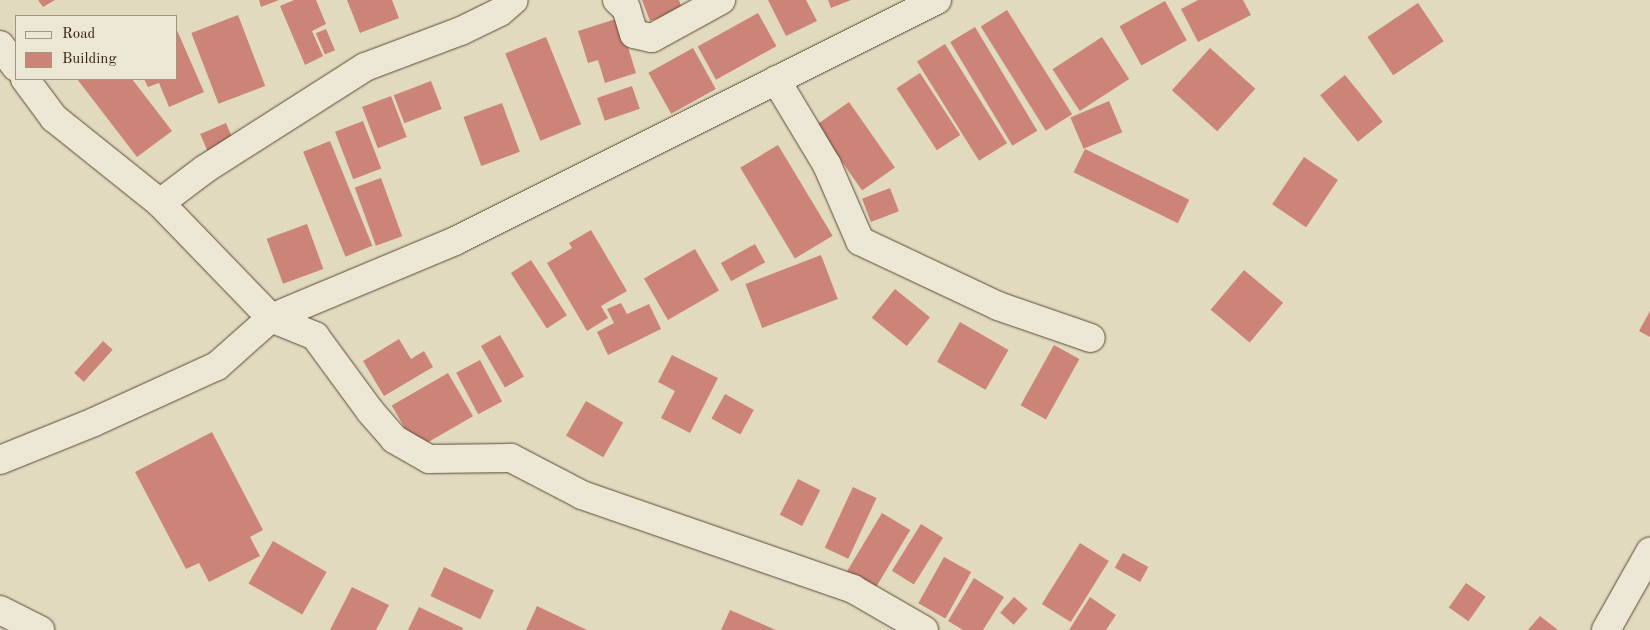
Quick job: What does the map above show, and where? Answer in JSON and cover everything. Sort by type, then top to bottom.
[{"type":"street","points":[[160,202],[205,169],[365,66],[461,31],[500,12],[514,0]]},
{"type":"street","points":[[617,0],[626,8],[634,34],[652,38],[721,0]]},
{"type":"street","points":[[0,460],[94,422],[217,366],[271,318],[456,241],[776,80],[918,4]]},
{"type":"street","points":[[0,45],[15,66]]},
{"type":"street","points":[[26,80],[54,118],[160,202],[271,318],[315,336],[370,411],[394,439],[429,459],[511,458],[582,495],[853,589],[924,630]]},
{"type":"street","points":[[776,80],[827,165],[860,241],[998,306],[1091,338]]},
{"type":"street","points":[[1606,630],[1650,552]]},
{"type":"street","points":[[0,610],[40,630]]},
{"type":"building","points":[[38,0],[55,0],[43,7]]},
{"type":"building","points":[[259,0],[279,0],[261,7]]},
{"type":"building","points":[[294,0],[316,0],[326,24],[312,31],[323,56],[305,65],[280,6]]},
{"type":"building","points":[[347,0],[392,0],[399,18],[360,33]]},
{"type":"building","points":[[642,0],[679,0],[682,9],[650,21]]},
{"type":"building","points":[[768,0],[806,0],[817,21],[786,36]]},
{"type":"building","points":[[828,0],[851,0],[831,8]]},
{"type":"building","points":[[1198,0],[1243,0],[1251,15],[1198,42],[1181,9]]},
{"type":"building","points":[[1165,1],[1187,40],[1141,66],[1120,26]]},
{"type":"building","points":[[1418,3],[1444,41],[1393,75],[1367,37]]},
{"type":"building","points":[[1007,10],[1072,114],[1046,131],[981,26]]},
{"type":"building","points":[[758,13],[776,46],[716,80],[698,46]]},
{"type":"building","points":[[238,15],[265,86],[219,104],[191,33]]},
{"type":"building","points":[[619,18],[636,73],[605,83],[598,60],[588,63],[578,31]]},
{"type":"building","points":[[975,27],[1037,131],[1012,146],[950,42]]},
{"type":"building","points":[[326,29],[335,50],[325,54],[316,33]]},
{"type":"building","points":[[178,33],[204,92],[169,107],[159,83],[148,87],[144,80],[178,80]]},
{"type":"building","points":[[546,37],[581,124],[540,141],[505,53]]},
{"type":"building","points":[[1102,37],[1129,79],[1080,111],[1053,69]]},
{"type":"building","points":[[945,44],[1007,143],[979,161],[917,61]]},
{"type":"building","points":[[693,48],[716,89],[671,114],[648,73]]},
{"type":"building","points":[[1210,48],[1255,89],[1217,131],[1172,90]]},
{"type":"building","points":[[920,73],[960,135],[937,150],[897,88]]},
{"type":"building","points":[[1345,75],[1383,122],[1358,142],[1320,95]]},
{"type":"building","points":[[78,80],[133,80],[172,131],[137,157]]},
{"type":"building","points":[[431,81],[442,109],[404,123],[394,95]]},
{"type":"building","points":[[632,86],[640,109],[605,121],[597,98]]},
{"type":"building","points":[[391,96],[407,137],[378,148],[362,107]]},
{"type":"building","points":[[1109,101],[1122,132],[1084,149],[1070,117]]},
{"type":"building","points":[[849,102],[895,168],[862,190],[816,125]]},
{"type":"building","points":[[502,103],[520,152],[481,166],[463,117]]},
{"type":"building","points":[[363,121],[381,169],[353,179],[335,132]]},
{"type":"building","points":[[226,123],[234,142],[208,153],[200,134]]},
{"type":"building","points":[[330,141],[372,246],[345,257],[303,152]]},
{"type":"building","points":[[778,145],[833,236],[795,259],[740,168]]},
{"type":"building","points":[[1085,149],[1189,200],[1178,223],[1074,172]]},
{"type":"building","points":[[1304,157],[1338,180],[1306,227],[1272,204]]},
{"type":"building","points":[[381,178],[402,236],[376,246],[355,188]]},
{"type":"building","points":[[890,188],[899,211],[871,222],[862,199]]},
{"type":"building","points":[[307,224],[323,269],[283,284],[267,239]]},
{"type":"building","points":[[591,230],[627,291],[601,306],[608,318],[587,331],[547,263],[572,248],[569,243]]},
{"type":"building","points":[[755,244],[765,262],[731,281],[721,263]]},
{"type":"building","points":[[695,249],[719,291],[668,320],[644,278]]},
{"type":"building","points":[[821,255],[838,299],[762,328],[745,284]]},
{"type":"building","points":[[531,260],[567,315],[547,328],[511,273]]},
{"type":"building","points":[[1244,270],[1283,303],[1250,343],[1211,310]]},
{"type":"building","points":[[895,289],[930,317],[907,346],[872,318]]},
{"type":"building","points":[[621,303],[627,314],[649,304],[661,329],[608,355],[597,332],[614,323],[607,309]]},
{"type":"building","points":[[1650,311],[1650,337],[1639,331]]},
{"type":"building","points":[[960,322],[1008,350],[985,390],[937,362]]},
{"type":"building","points":[[500,335],[524,377],[505,388],[481,346]]},
{"type":"building","points":[[399,339],[411,359],[424,351],[433,367],[384,396],[363,361]]},
{"type":"building","points":[[103,341],[113,350],[84,382],[74,373]]},
{"type":"building","points":[[1054,345],[1079,359],[1046,419],[1021,405]]},
{"type":"building","points":[[672,355],[718,378],[690,433],[661,418],[675,391],[658,382]]},
{"type":"building","points":[[480,360],[502,401],[478,414],[456,373]]},
{"type":"building","points":[[448,373],[473,416],[417,449],[392,406]]},
{"type":"building","points":[[725,394],[754,410],[740,434],[711,418]]},
{"type":"building","points":[[586,401],[623,423],[603,457],[566,436]]},
{"type":"building","points":[[212,432],[263,530],[250,537],[260,556],[209,582],[199,563],[186,569],[135,472]]},
{"type":"building","points":[[798,479],[820,490],[802,526],[780,515]]},
{"type":"building","points":[[853,487],[877,498],[848,559],[825,548]]},
{"type":"building","points":[[882,513],[910,530],[875,589],[846,572]]},
{"type":"building","points":[[921,524],[943,538],[914,584],[892,571]]},
{"type":"building","points":[[273,541],[327,572],[302,614],[248,583]]},
{"type":"building","points":[[1080,543],[1109,561],[1071,622],[1042,604]]},
{"type":"building","points":[[1123,553],[1148,567],[1140,582],[1115,568]]},
{"type":"building","points":[[944,557],[971,572],[945,618],[918,603]]},
{"type":"building","points":[[444,567],[494,590],[480,619],[430,596]]},
{"type":"building","points":[[974,578],[1004,597],[983,630],[963,630],[948,621]]},
{"type":"building","points":[[1466,583],[1486,597],[1468,621],[1449,608]]},
{"type":"building","points":[[352,587],[389,605],[376,630],[330,630]]},
{"type":"building","points":[[1014,597],[1028,609],[1014,625],[1000,613]]},
{"type":"building","points":[[1090,597],[1116,615],[1106,630],[1069,630]]},
{"type":"building","points":[[537,606],[587,630],[526,630]]},
{"type":"building","points":[[419,607],[463,628],[462,630],[408,630]]},
{"type":"building","points":[[730,610],[776,630],[721,630]]},
{"type":"building","points":[[1540,616],[1558,630],[1528,630]]}]
